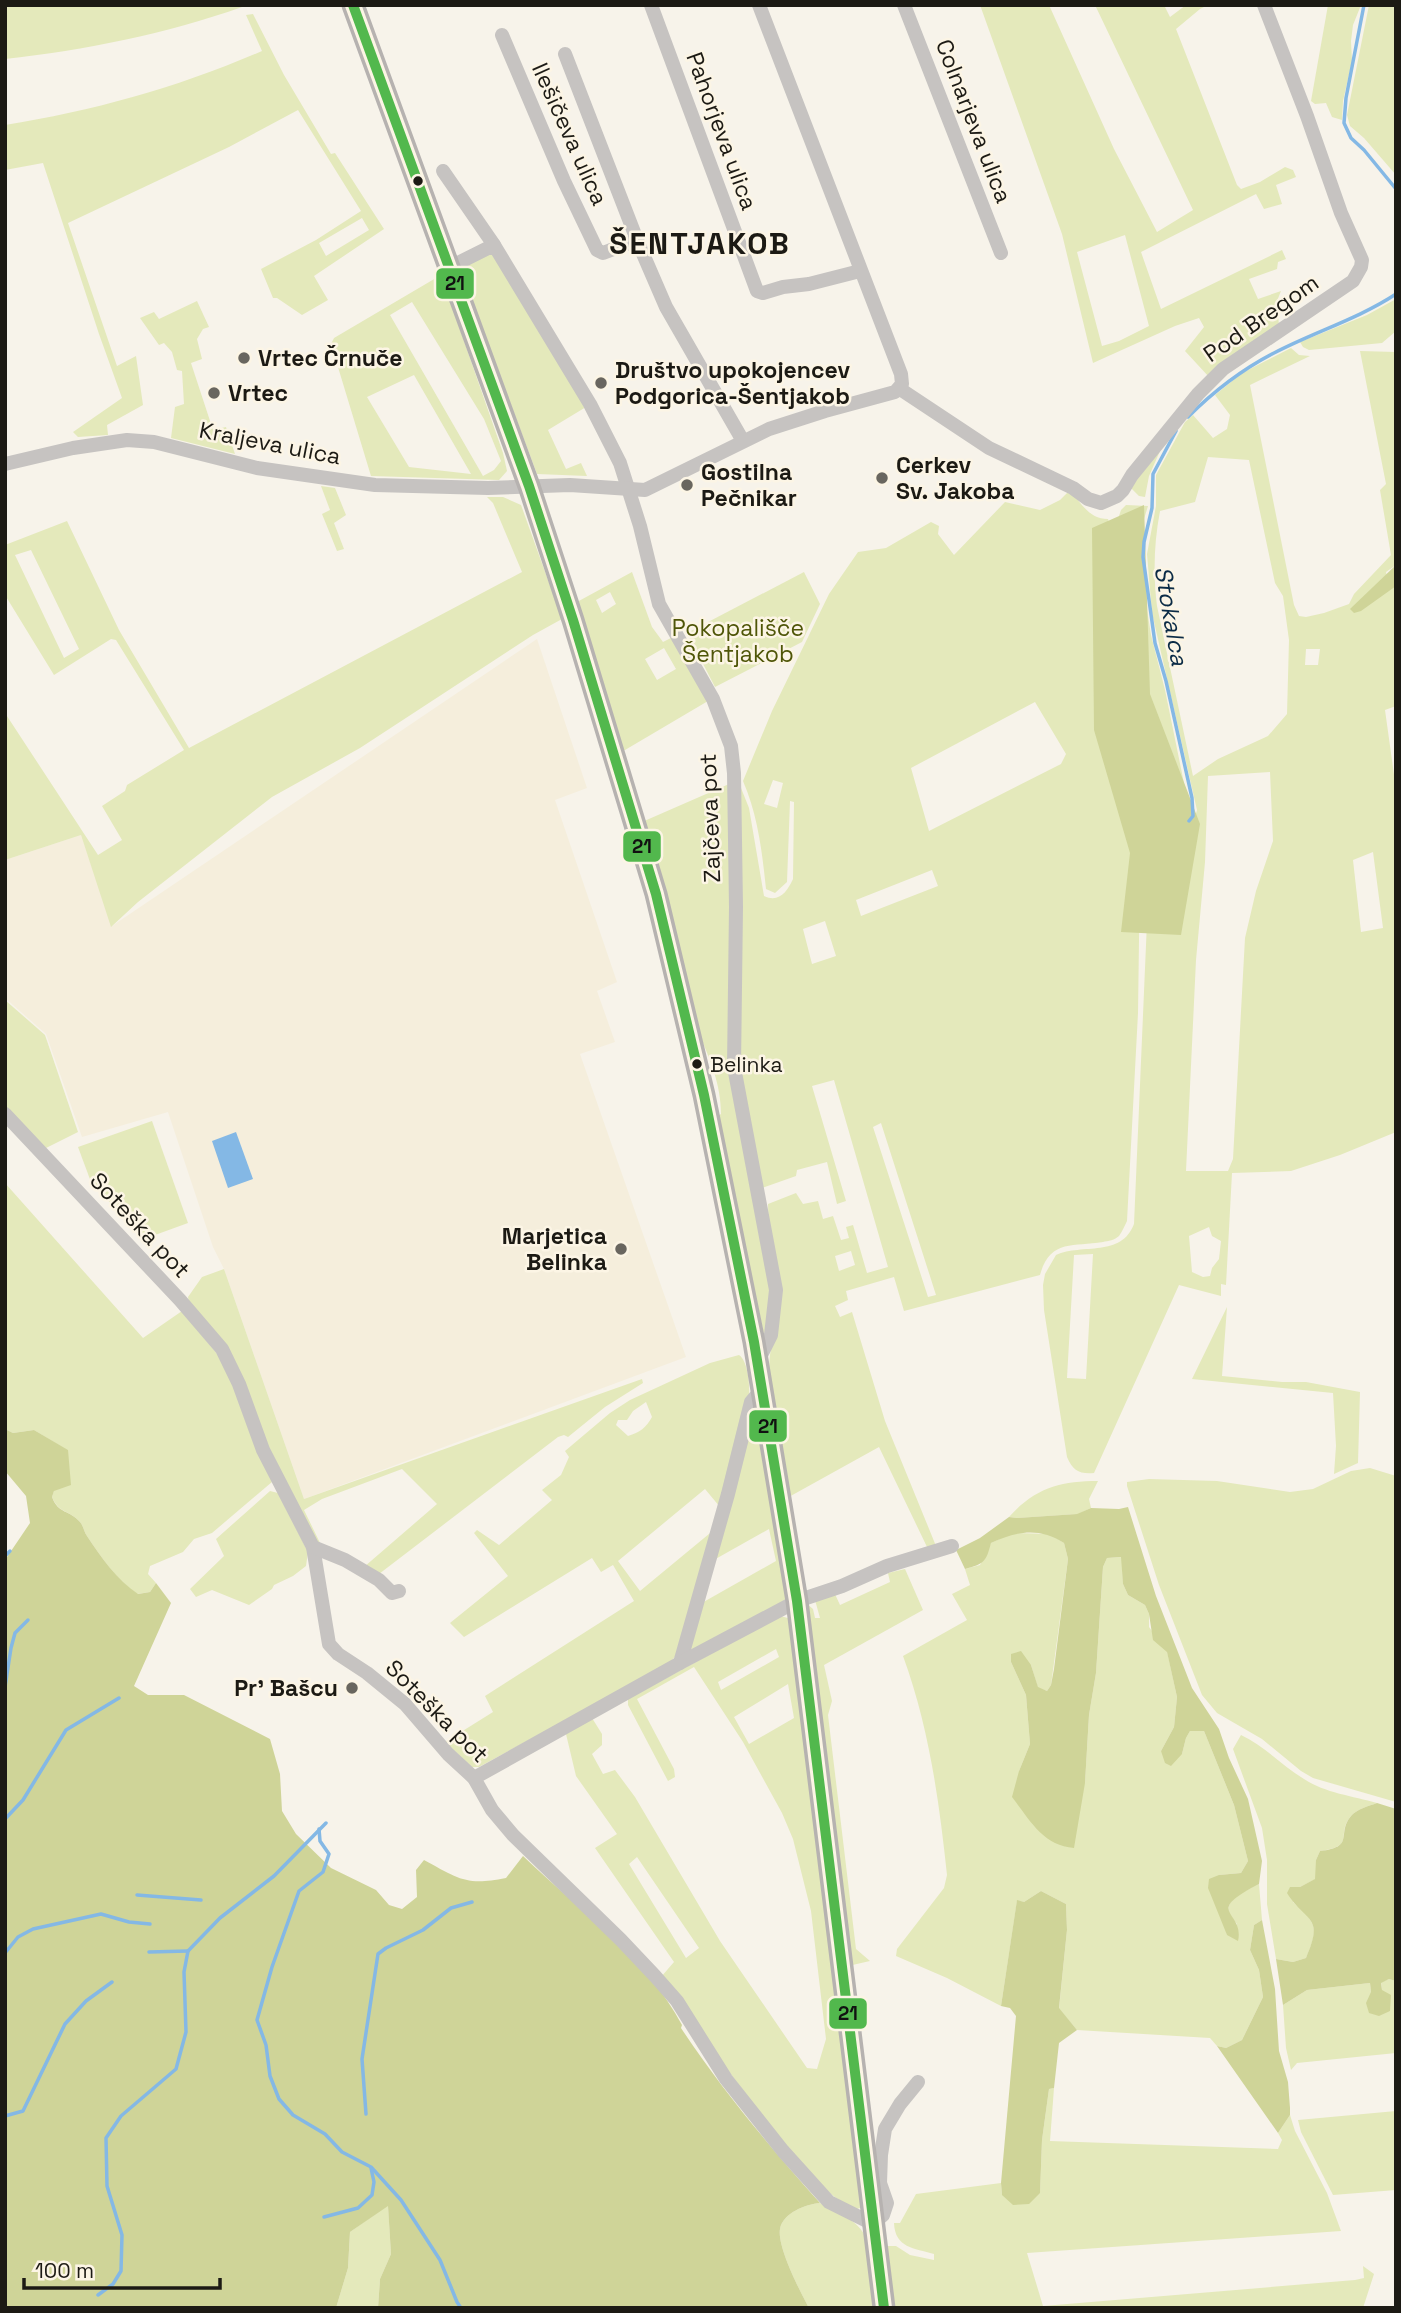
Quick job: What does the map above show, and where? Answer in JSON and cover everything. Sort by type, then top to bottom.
[{"type":"main road","points":[[353,5],[529,486],[616,757],[656,894],[718,1157],[762,1389],[797,1601],[884,2308]]},
{"type":"main road","points":[[361,5],[369,46]]},
{"type":"street","name":"Pahorjeva ulica","points":[[651,5],[757,291],[765,292],[860,271]]},
{"type":"street","points":[[529,486],[650,488],[769,429],[825,411],[884,397],[900,389],[901,374],[759,5]]},
{"type":"street","name":"Colnarjeva ulica","points":[[904,5],[1001,253]]},
{"type":"street","name":"Pod Bregom","points":[[900,389],[989,448],[1073,488],[1087,499],[1101,503],[1117,496],[1123,490],[1189,405],[1223,369],[1353,281],[1362,260],[1341,213],[1264,5]]},
{"type":"street","name":"Ilešičeva ulica","points":[[502,34],[564,181],[597,250],[603,253],[637,240]]},
{"type":"street","name":"Ilešičeva ulica","points":[[565,54],[637,240],[672,319],[743,441]]},
{"type":"street","name":"Zajčeva pot","points":[[443,171],[494,245],[590,404],[620,463],[630,487],[659,604],[713,699],[731,746],[734,773],[736,908],[734,1068],[776,1290],[771,1335],[757,1362]]},
{"type":"street","points":[[450,267],[494,245]]},
{"type":"street","name":"Kraljeva ulica","points":[[5,464],[83,446],[127,440],[155,442],[257,468],[375,485],[465,488],[529,486]]},
{"type":"street","name":"Soteška pot","points":[[5,1114],[180,1300],[222,1349],[239,1384],[263,1450],[313,1547],[329,1644],[338,1654],[367,1673],[405,1704],[448,1754],[474,1778],[492,1810],[513,1835],[621,1940],[677,2001],[726,2080],[783,2151],[829,2202],[873,2224]]},
{"type":"street","points":[[680,1663],[751,1402],[762,1389]]},
{"type":"street","points":[[474,1778],[797,1601],[842,1586],[887,1566],[953,1546]]},
{"type":"street","points":[[313,1547],[345,1560],[379,1580],[392,1593],[398,1591]]},
{"type":"street","points":[[873,2224],[883,2215],[887,2203],[880,2183],[885,2129],[918,2082]]},
{"type":"shaded area","points":[[537,639],[587,788],[555,800],[617,982],[597,991],[615,1042],[580,1054],[686,1357],[304,1499],[224,1269],[213,1247],[168,1112],[82,1137],[46,1034],[5,998],[5,860],[81,835],[112,926]]},
{"type":"green space","points":[[5,5],[242,7],[125,40],[5,59]]},
{"type":"green space","points":[[980,5],[1049,5],[1114,149],[1157,232],[1193,210],[1095,5],[1164,5],[1170,17],[1186,5],[1208,5],[1176,29],[1237,185],[1241,189],[1260,182],[1285,167],[1293,170],[1296,177],[1276,185],[1282,204],[1264,209],[1256,194],[1141,252],[1161,309],[1282,250],[1286,259],[1278,262],[1277,269],[1249,279],[1258,299],[1281,291],[1277,301],[1279,326],[1209,377],[1185,351],[1204,327],[1199,318],[1093,363],[1062,234]],"holes":[[[1125,235],[1149,326],[1102,346],[1077,252]]]},
{"type":"green space","points":[[1328,5],[1361,5],[1353,25],[1352,61],[1343,101],[1342,120],[1332,117],[1326,103],[1315,104],[1311,101]]},
{"type":"green space","points":[[1369,5],[1396,5],[1396,175],[1350,126],[1347,115]]},
{"type":"green space","points":[[253,14],[284,75],[331,154],[335,153],[384,229],[314,276],[328,300],[302,315],[273,298],[261,269],[316,240],[361,211],[298,110],[229,147],[68,223],[117,366],[136,356],[143,405],[107,425],[108,435],[78,437],[73,432],[122,398],[43,163],[5,170],[5,125],[71,113],[168,87],[262,51],[246,15]],"holes":[[[362,218],[369,230],[326,256],[319,243]]]},
{"type":"green space","points":[[492,253],[586,407],[548,430],[566,469],[581,463],[587,476],[537,474],[462,274],[463,267]]},
{"type":"green space","points":[[441,275],[507,471],[499,480],[371,476],[331,344],[334,338]],"holes":[[[412,302],[484,419],[501,461],[494,470],[483,476],[390,315]],[[414,375],[471,474],[409,467],[367,397]]]},
{"type":"green space","points":[[1396,299],[1396,331],[1382,343],[1309,350],[1300,342],[1367,315]]},
{"type":"green space","points":[[197,301],[209,327],[203,329],[197,339],[202,359],[191,363],[213,430],[226,427],[235,454],[171,438],[175,407],[184,404],[182,371],[177,370],[172,352],[164,343],[159,345],[140,318],[154,312],[159,319]]},
{"type":"green space","points":[[1291,348],[1299,355],[1310,356],[1250,385],[1294,605],[1299,616],[1306,617],[1349,604],[1354,594],[1391,555],[1380,490],[1386,484],[1360,351],[1396,352],[1396,565],[1386,572],[1389,589],[1396,586],[1396,706],[1385,710],[1396,789],[1396,1132],[1291,1171],[1232,1173],[1226,1285],[1221,1284],[1221,1296],[1179,1285],[1094,1473],[1084,1473],[1077,1471],[1067,1457],[1044,1310],[1043,1285],[1045,1274],[1056,1255],[1111,1246],[1128,1235],[1134,1224],[1147,922],[1119,516],[1126,505],[1148,506],[1140,532],[1141,572],[1151,635],[1185,788],[1195,817],[1197,810],[1152,613],[1147,554],[1156,506],[1156,475],[1185,422],[1193,415],[1213,438],[1227,429],[1230,415],[1215,395],[1242,373]],"holes":[[[1208,457],[1249,460],[1275,583],[1283,596],[1289,640],[1287,714],[1268,736],[1218,759],[1193,776],[1157,606],[1155,547],[1160,511],[1195,502]],[[1306,649],[1320,649],[1318,665],[1305,665]],[[1270,772],[1273,841],[1256,891],[1245,938],[1233,1159],[1228,1171],[1186,1171],[1208,776]],[[1373,852],[1383,928],[1361,932],[1353,860]],[[1209,1227],[1212,1236],[1221,1241],[1219,1259],[1210,1276],[1203,1277],[1192,1272],[1189,1236]],[[1093,1254],[1086,1379],[1067,1378],[1074,1255]]]},
{"type":"green space","points":[[1164,442],[1149,476],[1145,497],[1139,496],[1129,486]]},
{"type":"green space","points":[[321,486],[335,488],[346,515],[334,523],[344,549],[337,551],[322,514],[330,510]]},
{"type":"green space","points":[[1070,490],[1091,513],[1108,519],[1113,534],[1140,867],[1138,1013],[1127,1221],[1119,1236],[1113,1239],[1056,1250],[1044,1263],[1040,1275],[904,1311],[894,1277],[846,1291],[848,1300],[835,1306],[840,1317],[852,1312],[885,1421],[936,1546],[928,1549],[879,1447],[787,1498],[769,1377],[772,1345],[768,1204],[796,1193],[803,1204],[818,1201],[823,1219],[833,1216],[841,1240],[849,1238],[846,1227],[853,1225],[867,1273],[888,1267],[834,1080],[812,1086],[846,1201],[837,1204],[827,1162],[797,1170],[796,1176],[762,1188],[739,1073],[738,788],[741,788],[749,808],[764,896],[778,897],[785,892],[793,879],[794,802],[790,801],[787,882],[775,893],[766,889],[756,821],[743,781],[772,711],[829,594],[858,552],[886,548],[931,522],[939,526],[938,534],[954,555],[1005,502],[1040,510],[1060,500]],"holes":[[[1035,702],[1066,754],[1061,764],[929,831],[911,768]],[[773,780],[783,783],[777,808],[764,804]],[[932,870],[938,886],[861,916],[856,900]],[[825,921],[836,956],[812,964],[803,929]],[[881,1123],[936,1295],[928,1297],[873,1127]],[[851,1251],[855,1265],[839,1271],[835,1256]]]},
{"type":"green space","points":[[487,497],[503,497],[521,505],[562,619],[533,635],[360,748],[272,797],[138,902],[111,927],[81,835],[5,860],[5,713],[98,855],[122,840],[102,806],[125,791],[127,785],[184,750],[116,640],[111,639],[54,675],[5,595],[5,545],[67,521],[119,630],[189,748],[522,572],[493,503]],"holes":[[[31,550],[79,649],[64,658],[15,555]]]},
{"type":"green space","points":[[1144,505],[1150,694],[1200,824],[1181,935],[1121,932],[1130,853],[1094,730],[1092,528]]},
{"type":"green space","points":[[1396,565],[1396,586],[1361,611],[1354,613],[1350,609]]},
{"type":"green space","points":[[632,572],[652,627],[663,642],[671,638],[708,701],[621,750],[577,602]],"holes":[[[610,592],[616,604],[602,613],[596,600]],[[664,648],[676,669],[657,680],[645,659]]]},
{"type":"green space","name":"Pokopališče Šentjakob","points":[[804,572],[820,604],[802,642],[715,687],[687,633]]},
{"type":"green space","points":[[729,784],[729,1033],[769,1261],[770,1320],[764,1335],[718,1116],[721,1114],[721,1103],[717,1082],[699,1033],[642,822]]},
{"type":"green space","points":[[5,1000],[45,1035],[78,1132],[44,1149],[5,1107]]},
{"type":"green space","points":[[152,1121],[188,1223],[144,1239],[91,1182],[78,1147]]},
{"type":"green space","points":[[5,1183],[143,1338],[182,1311],[218,1355],[231,1380],[272,1482],[212,1533],[194,1539],[183,1552],[150,1566],[148,1574],[156,1583],[150,1592],[137,1594],[123,1582],[98,1552],[80,1522],[61,1509],[52,1497],[67,1450],[34,1430],[13,1433],[5,1429]]},
{"type":"green space","points":[[224,1269],[304,1499],[642,1379],[643,1383],[605,1407],[568,1437],[558,1437],[379,1574],[364,1567],[437,1504],[402,1469],[322,1499],[304,1510],[321,1545],[331,1547],[335,1552],[322,1550],[286,1488],[233,1364],[190,1309],[188,1297],[202,1277]]},
{"type":"green space","points":[[1227,1307],[1222,1376],[1306,1382],[1360,1392],[1358,1463],[1334,1474],[1336,1446],[1333,1393],[1192,1379]]},
{"type":"green space","points":[[739,1355],[746,1368],[749,1386],[743,1424],[720,1507],[705,1489],[618,1561],[640,1591],[715,1529],[679,1652],[668,1665],[479,1767],[472,1767],[445,1742],[493,1712],[485,1696],[634,1601],[613,1565],[601,1572],[592,1558],[464,1637],[450,1623],[508,1576],[474,1533],[477,1530],[499,1545],[552,1500],[542,1490],[561,1475],[569,1457],[565,1451],[610,1413],[630,1400],[710,1363]],"holes":[[[646,1402],[652,1417],[642,1429],[628,1436],[616,1425],[618,1420],[627,1420],[633,1411]]]},
{"type":"green space","points":[[756,1410],[786,1599],[776,1607],[689,1652],[700,1604],[776,1561],[769,1529],[712,1561]]},
{"type":"green space","points":[[5,1429],[13,1433],[34,1430],[68,1450],[71,1485],[54,1491],[52,1497],[55,1502],[80,1522],[104,1560],[130,1588],[138,1594],[150,1592],[156,1583],[171,1603],[134,1686],[148,1695],[184,1695],[270,1739],[280,1774],[282,1811],[296,1834],[331,1868],[376,1890],[389,1905],[402,1909],[417,1897],[416,1870],[424,1860],[463,1879],[481,1881],[506,1878],[523,1856],[631,1956],[667,2001],[682,2025],[681,2028],[730,2096],[820,2203],[802,2207],[790,2214],[780,2229],[785,2257],[809,2308],[378,2308],[380,2279],[391,2254],[388,2206],[350,2232],[348,2268],[336,2308],[5,2308],[5,1560],[30,1523],[26,1496],[5,1471]]},
{"type":"green space","points":[[1370,1468],[1396,1476],[1396,1802],[1313,1778],[1262,1739],[1217,1713],[1202,1695],[1159,1585],[1127,1486],[1127,1482],[1149,1479],[1217,1481],[1290,1492],[1313,1489],[1351,1471]]},
{"type":"green space","points":[[1098,1481],[1089,1499],[1091,1508],[1078,1514],[1009,1517],[1029,1499],[1049,1488]]},
{"type":"green space","points":[[270,1491],[278,1493],[308,1552],[306,1566],[274,1585],[249,1605],[212,1590],[196,1597],[190,1589],[224,1556],[216,1539]]},
{"type":"green space","points":[[1128,1507],[1156,1596],[1192,1688],[1219,1729],[1248,1799],[1262,1861],[1259,1884],[1232,1901],[1229,1907],[1239,1931],[1238,1941],[1227,1935],[1208,1888],[1209,1879],[1241,1873],[1248,1861],[1234,1805],[1204,1731],[1190,1731],[1182,1754],[1171,1766],[1165,1763],[1161,1751],[1174,1727],[1177,1697],[1167,1652],[1153,1640],[1145,1605],[1128,1595],[1123,1584],[1121,1557],[1107,1558],[1103,1567],[1085,1783],[1074,1848],[1045,1837],[1012,1797],[1030,1744],[1026,1695],[1011,1662],[1011,1654],[1021,1651],[1031,1665],[1038,1687],[1047,1691],[1054,1669],[1068,1559],[1064,1543],[1046,1535],[1028,1532],[991,1543],[983,1561],[965,1569],[956,1550],[980,1538],[1009,1517],[1077,1514],[1091,1508]]},
{"type":"green space","points":[[1012,1533],[1050,1534],[1064,1543],[1068,1559],[1051,1685],[1047,1691],[1038,1688],[1031,1665],[1011,1662],[1026,1695],[1030,1744],[1019,1771],[1085,1783],[1103,1567],[1107,1558],[1122,1557],[1123,1584],[1128,1595],[1145,1605],[1149,1614],[1149,1627],[1167,1651],[1177,1697],[1174,1727],[1161,1751],[1182,1754],[1190,1731],[1204,1731],[1234,1805],[1248,1861],[1241,1873],[1219,1875],[1227,1935],[1237,1924],[1231,1917],[1230,1904],[1238,1895],[1259,1884],[1262,1920],[1254,1925],[1250,1950],[1259,1970],[1263,1997],[1242,2040],[1226,2048],[1217,2046],[1210,2038],[1077,2030],[1059,2009],[1067,1930],[1066,1904],[1041,1891],[1024,1902],[1017,1901],[1001,2006],[896,1956],[897,1949],[944,1888],[947,1875],[932,1764],[920,1710],[903,1656],[967,1620],[952,1594],[970,1585],[965,1569],[980,1565],[991,1543]]},
{"type":"green space","points":[[905,1569],[923,1610],[824,1665],[832,1701],[828,1715],[856,1949],[870,1961],[848,1966],[807,1604],[813,1609],[815,1618],[820,1618],[815,1600],[834,1592],[840,1605],[890,1582],[888,1573]]},
{"type":"green space","points":[[780,1616],[788,1618],[862,2203],[860,2208],[854,2210],[841,2202],[797,2159],[661,1977],[674,1962],[595,1848],[617,1834],[576,1776],[566,1734],[592,1718],[602,1734],[602,1745],[592,1754],[603,1774],[615,1770],[635,1797],[720,1941],[807,2068],[817,2069],[826,2039],[811,1911],[793,1839],[782,1813],[743,1742],[694,1667],[637,1699],[674,1769],[675,1777],[668,1781],[628,1705],[628,1699]],"holes":[[[776,1649],[779,1657],[721,1690],[718,1682]],[[788,1684],[794,1718],[749,1744],[734,1717]],[[637,1857],[699,1948],[686,1958],[629,1864]]]},
{"type":"green space","points":[[1241,1735],[1312,1784],[1377,1803],[1351,1816],[1342,1843],[1320,1851],[1316,1860],[1316,1879],[1300,1887],[1293,1902],[1307,1915],[1314,1933],[1306,1958],[1293,1962],[1276,1959],[1267,1904],[1267,1860],[1262,1828],[1233,1749]]},
{"type":"green space","points":[[1377,1803],[1396,1809],[1396,1981],[1389,1979],[1381,1983],[1382,1990],[1391,1995],[1390,2011],[1379,2016],[1369,2013],[1366,2003],[1371,1992],[1370,1983],[1307,1990],[1283,2005],[1276,1959],[1293,1962],[1306,1958],[1314,1934],[1311,1921],[1287,1893],[1290,1887],[1300,1887],[1315,1879],[1316,1860],[1320,1851],[1342,1843],[1351,1816]]},
{"type":"green space","points":[[1041,1891],[1066,1904],[1067,1930],[1059,2008],[1077,2030],[1059,2043],[1054,2088],[1049,2089],[1042,2140],[1040,2193],[1029,2204],[1013,2205],[1002,2195],[1001,2183],[1016,2016],[1010,2008],[1001,2006],[1017,1900],[1024,1902]]},
{"type":"green space","points":[[1262,1920],[1275,1989],[1279,2051],[1288,2082],[1290,2108],[1290,2115],[1278,2133],[1217,2046],[1226,2048],[1242,2040],[1263,1997],[1259,1970],[1250,1950],[1254,1925]]},
{"type":"green space","points":[[1389,1979],[1396,1981],[1396,2053],[1297,2063],[1291,2070],[1286,2048],[1283,2005],[1307,1990],[1370,1983],[1371,1992],[1382,1990],[1381,1982]]},
{"type":"green space","points":[[1054,2088],[1050,2141],[1278,2149],[1282,2140],[1278,2133],[1290,2115],[1295,2131],[1327,2193],[1341,2231],[1027,2253],[1043,2306],[1355,2280],[1364,2278],[1363,2266],[1374,2274],[1363,2308],[890,2308],[887,2246],[896,2246],[910,2255],[934,2260],[934,2254],[907,2246],[895,2231],[894,2223],[900,2223],[916,2194],[1001,2183],[1002,2195],[1040,2192],[1042,2140],[1049,2089]]},
{"type":"green space","points":[[1396,2111],[1396,2190],[1333,2195],[1301,2132],[1298,2120]]},
{"type":"green space","points":[[820,2203],[853,2221],[867,2239],[875,2308],[809,2308],[785,2257],[780,2229],[790,2214],[802,2207]]},
{"type":"green space","points":[[388,2205],[391,2254],[380,2279],[378,2308],[336,2308],[348,2268],[350,2232]]},
{"type":"water","points":[[236,1132],[253,1179],[228,1188],[212,1141]]},
{"type":"waterway","name":"Stokalca","points":[[1364,5],[1346,98],[1344,123],[1351,138],[1396,189]]},
{"type":"waterway","name":"Stokalca","points":[[1188,417],[1208,398],[1250,367],[1289,345],[1367,311],[1396,294]]},
{"type":"waterway","name":"Stokalca","points":[[1176,431],[1153,474],[1152,508],[1143,557],[1155,643],[1192,798],[1193,816],[1189,821]]},
{"type":"waterway","points":[[5,1556],[10,1551]]},
{"type":"waterway","points":[[5,1687],[15,1633],[28,1620]]},
{"type":"waterway","points":[[5,1819],[23,1800],[66,1730],[119,1698]]},
{"type":"waterway","points":[[98,2295],[113,2284],[121,2271],[122,2235],[107,2186],[106,2138],[121,2116],[176,2069],[186,2032],[184,1972],[188,1951],[220,1918],[274,1876],[326,1823]]},
{"type":"waterway","points":[[319,1829],[320,1841],[329,1854],[323,1872],[299,1891],[272,1967],[257,2020],[266,2045],[270,2076],[279,2099],[293,2115],[325,2134],[342,2152],[371,2167],[401,2200],[440,2260],[461,2308]]},
{"type":"waterway","points":[[137,1895],[201,1900]]},
{"type":"waterway","points":[[366,2114],[362,2059],[378,1954],[423,1930],[451,1908],[472,1902]]},
{"type":"waterway","points":[[5,1953],[18,1937],[33,1929],[101,1914],[129,1922],[150,1924]]},
{"type":"waterway","points":[[149,1952],[188,1951]]},
{"type":"waterway","points":[[5,2116],[23,2111],[65,2024],[86,2001],[112,1982]]},
{"type":"waterway","points":[[324,2217],[358,2208],[372,2195],[374,2182],[371,2168]]},
{"type":"transit line","name":"21","points":[[353,5],[529,486],[573,620],[656,894],[704,1095],[754,1342],[797,1601],[884,2308]]},
{"type":"place","name":"Vrtec Črnuče","points":[[244,358]]},
{"type":"place","name":"Društvo upokojencev Podgorica-Šentjakob","points":[[601,383]]},
{"type":"place","name":"Vrtec","points":[[214,393]]},
{"type":"place","name":"Cerkev Sv. Jakoba","points":[[882,478]]},
{"type":"place","name":"Gostilna Pečnikar","points":[[687,485]]},
{"type":"place","name":"Belinka","points":[[697,1064]]},
{"type":"place","name":"Marjetica Belinka","points":[[621,1249]]},
{"type":"place","name":"Pr' Bašcu","points":[[352,1688]]},
{"type":"district","name":"ŠENTJAKOB","points":[[700,244]]}]
